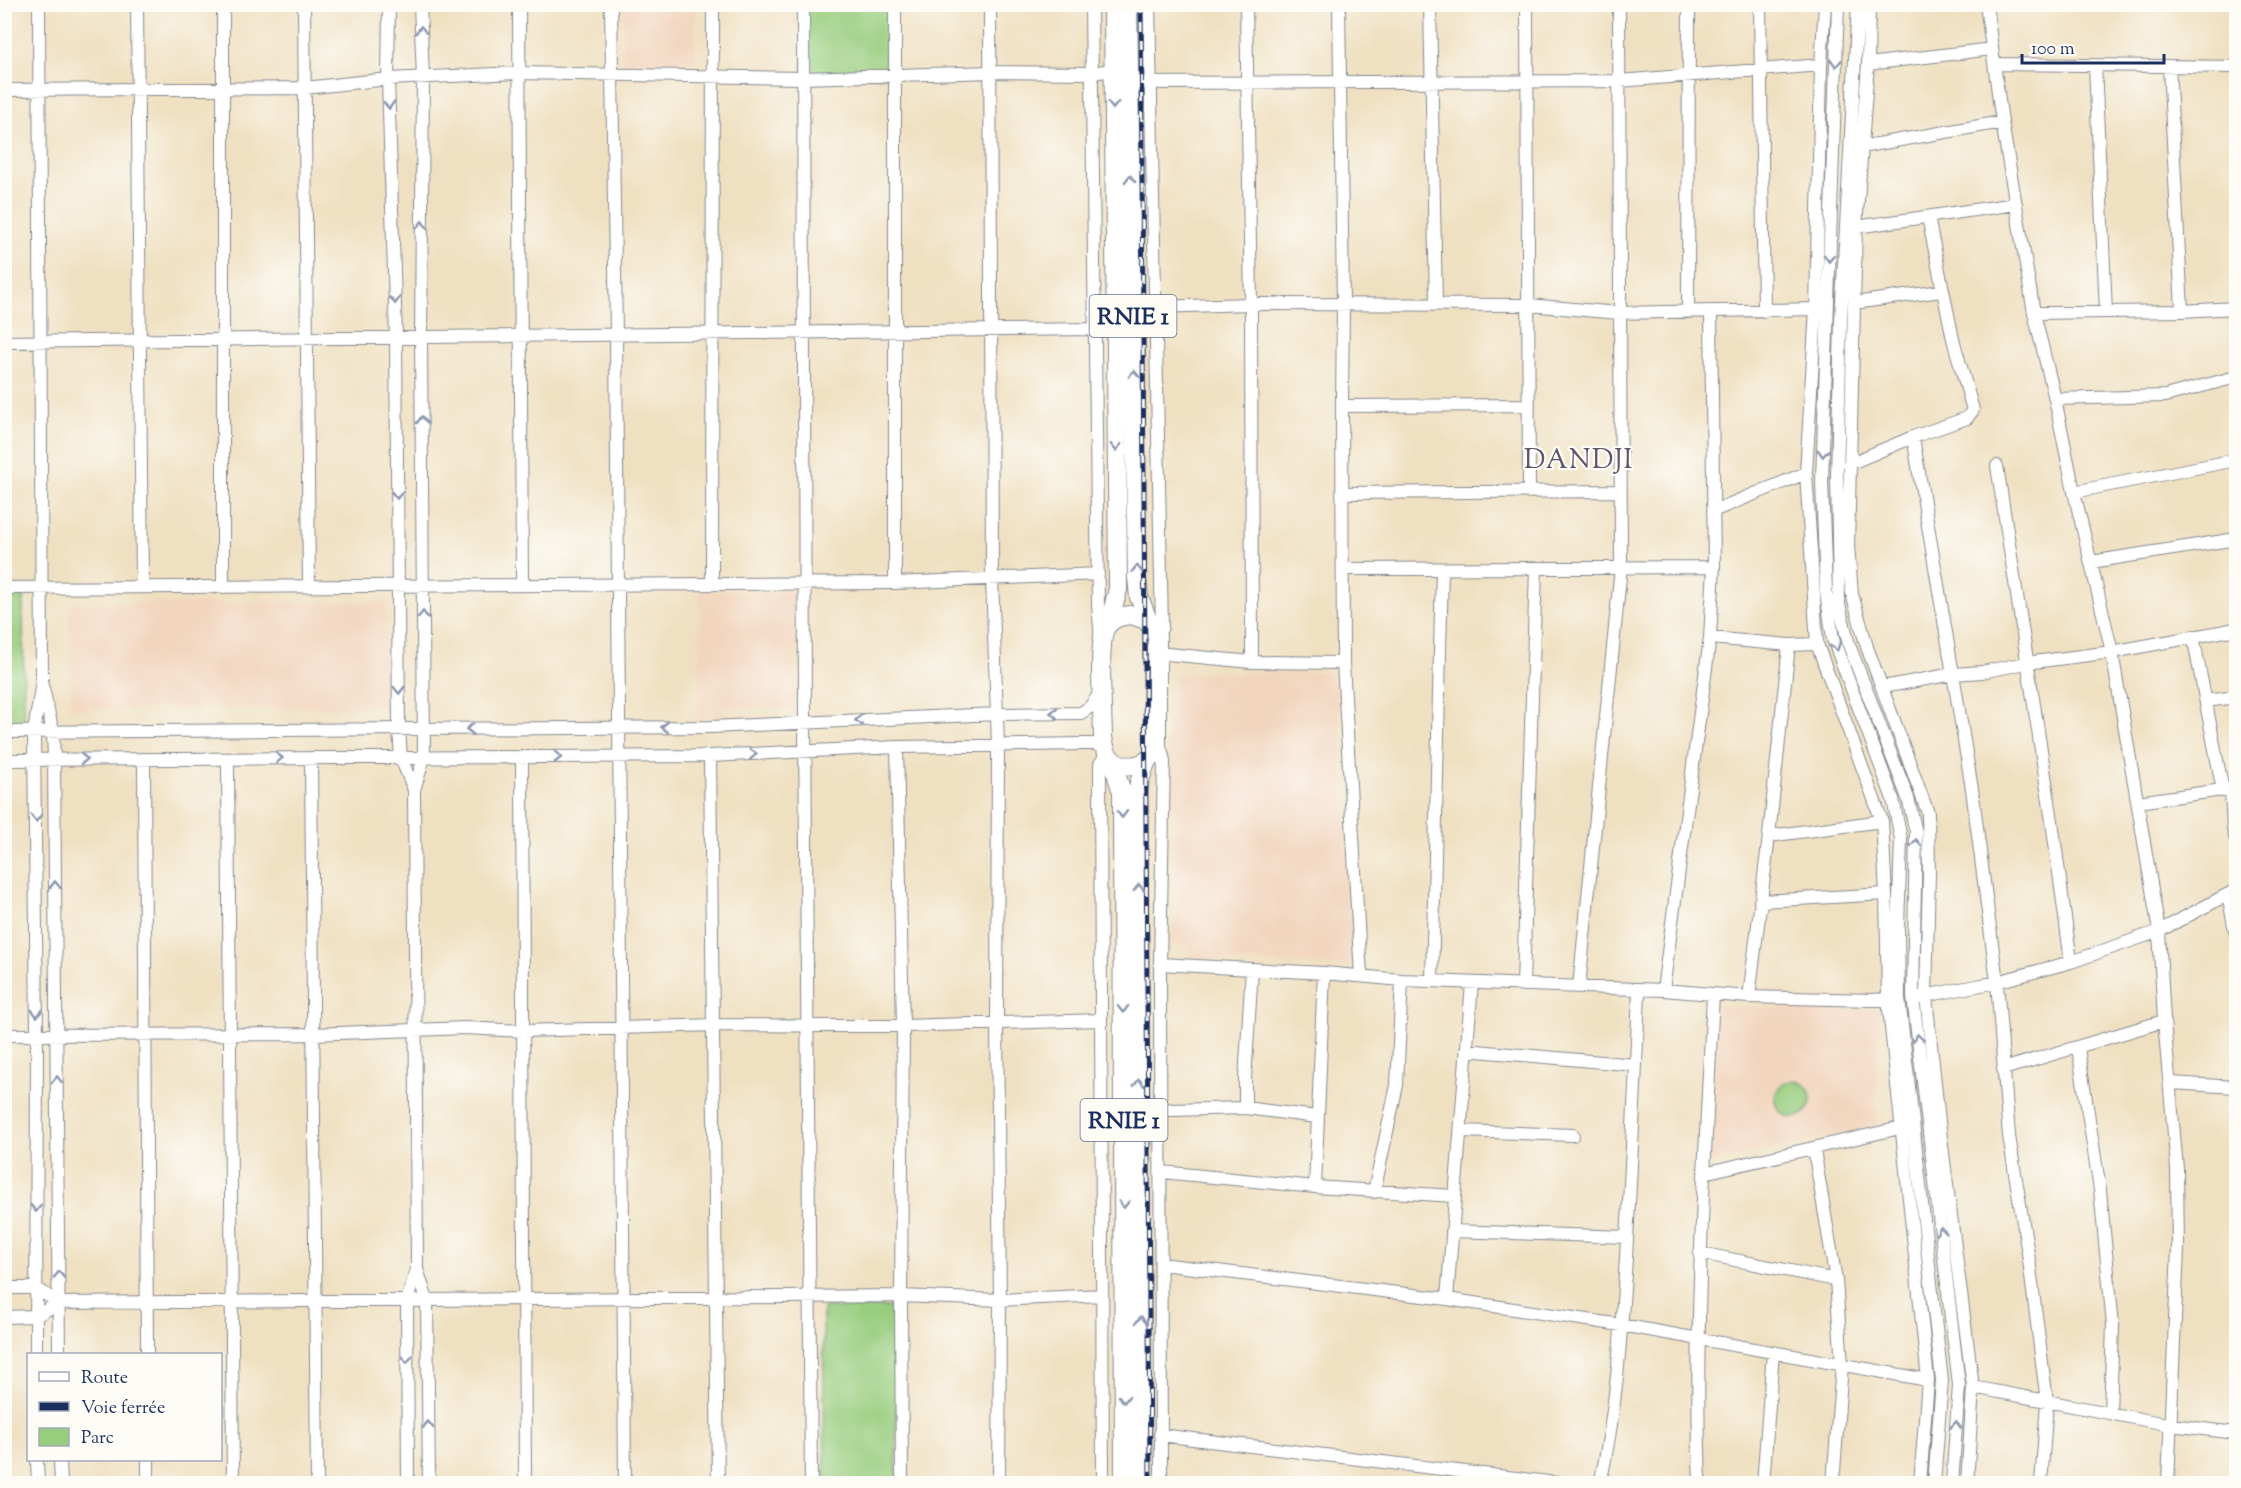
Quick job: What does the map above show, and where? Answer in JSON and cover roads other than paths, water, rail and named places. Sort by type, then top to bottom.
[{"type":"highway","name":"RNIE 1","points":[[1113,4],[1118,589],[1108,624],[1104,630],[1102,690],[1108,753],[1122,792],[1124,1484]]},
{"type":"highway","name":"RNIE 1","points":[[1128,4],[1138,590],[1155,638],[1152,752],[1139,783],[1138,802],[1142,1484]]},
{"type":"highway","points":[[1108,624],[1119,616],[1139,617],[1155,638]]},
{"type":"highway","points":[[1108,753],[1128,765],[1143,763],[1152,752]]},
{"type":"street","points":[[36,1353],[37,1035],[34,732],[42,681],[39,4]]},
{"type":"street","points":[[136,4],[142,587]]},
{"type":"street","points":[[223,4],[223,587]]},
{"type":"street","points":[[304,4],[309,586]]},
{"type":"street","points":[[389,4],[388,80],[396,337],[399,729],[400,758],[414,790]]},
{"type":"street","points":[[420,4],[423,78],[421,337],[424,758],[414,790],[417,1269],[427,1300],[429,1484]]},
{"type":"street","points":[[519,4],[522,585]]},
{"type":"street","points":[[610,4],[616,334],[625,1484]]},
{"type":"street","points":[[712,584],[713,4]]},
{"type":"street","points":[[803,4],[804,583],[811,1484]]},
{"type":"street","points":[[895,4],[895,583]]},
{"type":"street","points":[[990,4],[992,578],[998,745],[999,1484]]},
{"type":"street","points":[[1091,4],[1098,616],[1099,635],[1103,645]]},
{"type":"street","points":[[1149,4],[1162,627],[1155,638],[1252,662],[1343,663]]},
{"type":"street","points":[[1246,4],[1251,304],[1252,662]]},
{"type":"street","points":[[1340,4],[1343,663],[1361,976]]},
{"type":"street","points":[[1430,4],[1436,304]]},
{"type":"street","points":[[1527,4],[1529,492]]},
{"type":"street","points":[[1580,987],[1621,567],[1618,4]]},
{"type":"street","points":[[1688,312],[1689,4]]},
{"type":"street","points":[[1760,4],[1764,311]]},
{"type":"street","points":[[1825,4],[1821,65],[1816,309],[1806,473],[1817,644],[1882,821],[1900,1128],[1928,1380],[1920,1484]]},
{"type":"street","points":[[1838,4],[1822,481],[1826,581],[1833,639],[1893,799],[1901,838],[1894,998],[1942,1381],[1934,1484]]},
{"type":"street","points":[[1858,4],[1841,319],[1837,476],[1839,605],[1849,645],[1908,798],[1916,832],[1919,997],[1959,1385],[1952,1479],[1968,1480],[1972,1387],[1940,1130],[1919,997],[1929,874],[1928,813],[1867,647],[1852,594],[1848,546],[1856,227],[1868,64],[1869,4]]},
{"type":"street","points":[[1986,4],[2002,122],[2034,313],[2112,652],[2159,932],[2163,1021],[2171,1083],[2177,1169],[2178,1248],[2168,1484]]},
{"type":"street","points":[[1868,64],[1992,48]]},
{"type":"street","points":[[1995,64],[2236,67]]},
{"type":"street","points":[[1128,83],[1619,81],[1821,65]]},
{"type":"street","points":[[2095,65],[2106,312]]},
{"type":"street","points":[[2169,66],[2182,311]]},
{"type":"street","points":[[4,90],[305,88],[388,80],[518,73],[803,78],[991,72],[1091,73],[1113,70]]},
{"type":"street","points":[[1861,147],[2002,122]]},
{"type":"street","points":[[1856,227],[2016,204]]},
{"type":"street","points":[[1849,464],[1914,436],[1967,418],[1973,410],[1941,291],[1928,217]]},
{"type":"street","points":[[1854,303],[1941,291]]},
{"type":"street","points":[[1155,307],[1251,304],[1528,305],[1618,313],[1816,309]]},
{"type":"street","points":[[2034,313],[2236,308]]},
{"type":"street","points":[[1663,990],[1710,638],[1714,567],[1711,312]]},
{"type":"street","points":[[4,342],[1094,329]]},
{"type":"street","points":[[2055,399],[2165,396],[2236,377]]},
{"type":"street","points":[[1342,406],[1529,405]]},
{"type":"street","points":[[1914,436],[1972,789],[1997,982],[2009,1136],[2029,1260],[2047,1402],[2041,1484]]},
{"type":"street","points":[[2074,492],[2236,460]]},
{"type":"street","points":[[1997,466],[2052,821],[2071,962]]},
{"type":"street","points":[[1713,511],[1806,473]]},
{"type":"street","points":[[1342,493],[1619,491]]},
{"type":"street","points":[[2091,562],[2236,539]]},
{"type":"street","points":[[1343,569],[1714,567]]},
{"type":"street","points":[[1523,985],[1536,568]]},
{"type":"street","points":[[1432,981],[1442,569]]},
{"type":"street","points":[[4,588],[895,583],[1098,574]]},
{"type":"street","points":[[1882,687],[1953,674],[1982,672],[2026,663],[2112,652],[2236,628]]},
{"type":"street","points":[[2193,636],[2206,701],[2230,789],[2236,841]]},
{"type":"street","points":[[1710,638],[1789,645],[1817,644]]},
{"type":"street","points":[[1749,997],[1789,645]]},
{"type":"street","points":[[42,681],[53,732],[54,759],[59,1353]]},
{"type":"street","points":[[4,732],[711,727],[997,714],[1081,713],[1090,707],[1102,690]]},
{"type":"street","points":[[2206,701],[2236,698]]},
{"type":"street","points":[[4,760],[710,756],[897,747],[1094,744],[1108,753],[1100,764],[1103,1484]]},
{"type":"street","points":[[897,747],[903,1026],[902,1484]]},
{"type":"street","points":[[1152,752],[1162,752],[1164,761],[1160,964],[1161,1484]]},
{"type":"street","points":[[710,756],[715,1025],[718,1484]]},
{"type":"street","points":[[522,757],[525,1484]]},
{"type":"street","points":[[311,758],[317,1484]]},
{"type":"street","points":[[144,759],[147,1353]]},
{"type":"street","points":[[228,759],[233,1484]]},
{"type":"street","points":[[2138,802],[2230,789]]},
{"type":"street","points":[[1769,836],[1882,821]]},
{"type":"street","points":[[1160,964],[1324,973],[1402,980],[1663,990],[1749,997],[1894,998],[1919,997],[1997,982],[2071,962],[2159,932],[2232,893],[2236,935]]},
{"type":"street","points":[[1760,901],[1886,894]]},
{"type":"street","points":[[1245,1108],[1244,1085],[1252,969]]},
{"type":"street","points":[[1315,1187],[1324,973]]},
{"type":"street","points":[[1374,1192],[1397,1085],[1402,980]]},
{"type":"street","points":[[1448,1299],[1454,1196],[1472,983]]},
{"type":"street","points":[[1600,1484],[1611,1436],[1622,1325],[1639,989]]},
{"type":"street","points":[[1700,1484],[1700,1253],[1713,995]]},
{"type":"street","points":[[4,1035],[314,1034],[465,1028],[523,1031],[715,1025],[903,1026],[1101,1020]]},
{"type":"street","points":[[2003,1069],[2163,1021]]},
{"type":"street","points":[[2078,1048],[2100,1190],[2113,1325],[2110,1413]]},
{"type":"street","points":[[1466,1050],[1636,1065]]},
{"type":"street","points":[[2171,1083],[2236,1087]]},
{"type":"street","points":[[1161,1108],[1172,1110],[1245,1108],[1317,1117]]},
{"type":"street","points":[[1704,1173],[1814,1150],[1900,1128]]},
{"type":"street","points":[[1460,1131],[1573,1135]]},
{"type":"street","points":[[1814,1150],[1836,1280],[1842,1365],[1833,1484]]},
{"type":"street","points":[[1162,1172],[1374,1192],[1454,1196]]},
{"type":"street","points":[[1452,1231],[1627,1238]]},
{"type":"street","points":[[1700,1253],[1836,1280]]},
{"type":"street","points":[[1161,1264],[1448,1299],[1622,1325],[1928,1380]]},
{"type":"street","points":[[408,1484],[407,1300],[417,1269]]},
{"type":"street","points":[[4,1288],[36,1288],[59,1303]]},
{"type":"street","points":[[4,1317],[36,1316],[59,1303],[901,1296],[1000,1300],[1102,1295]]},
{"type":"street","points":[[1763,1484],[1773,1352]]},
{"type":"street","points":[[1972,1387],[2171,1425],[2236,1433]]},
{"type":"street","points":[[1160,1435],[1516,1481],[1565,1484]]},
{"type":"street","points":[[37,1461],[38,1484]]},
{"type":"street","points":[[60,1461],[61,1484]]},
{"type":"street","points":[[148,1461],[148,1484]]},
{"type":"railway","points":[[1141,4],[1150,1484]]},
{"type":"district","name":"DANDJI","points":[[1579,459]]}]
